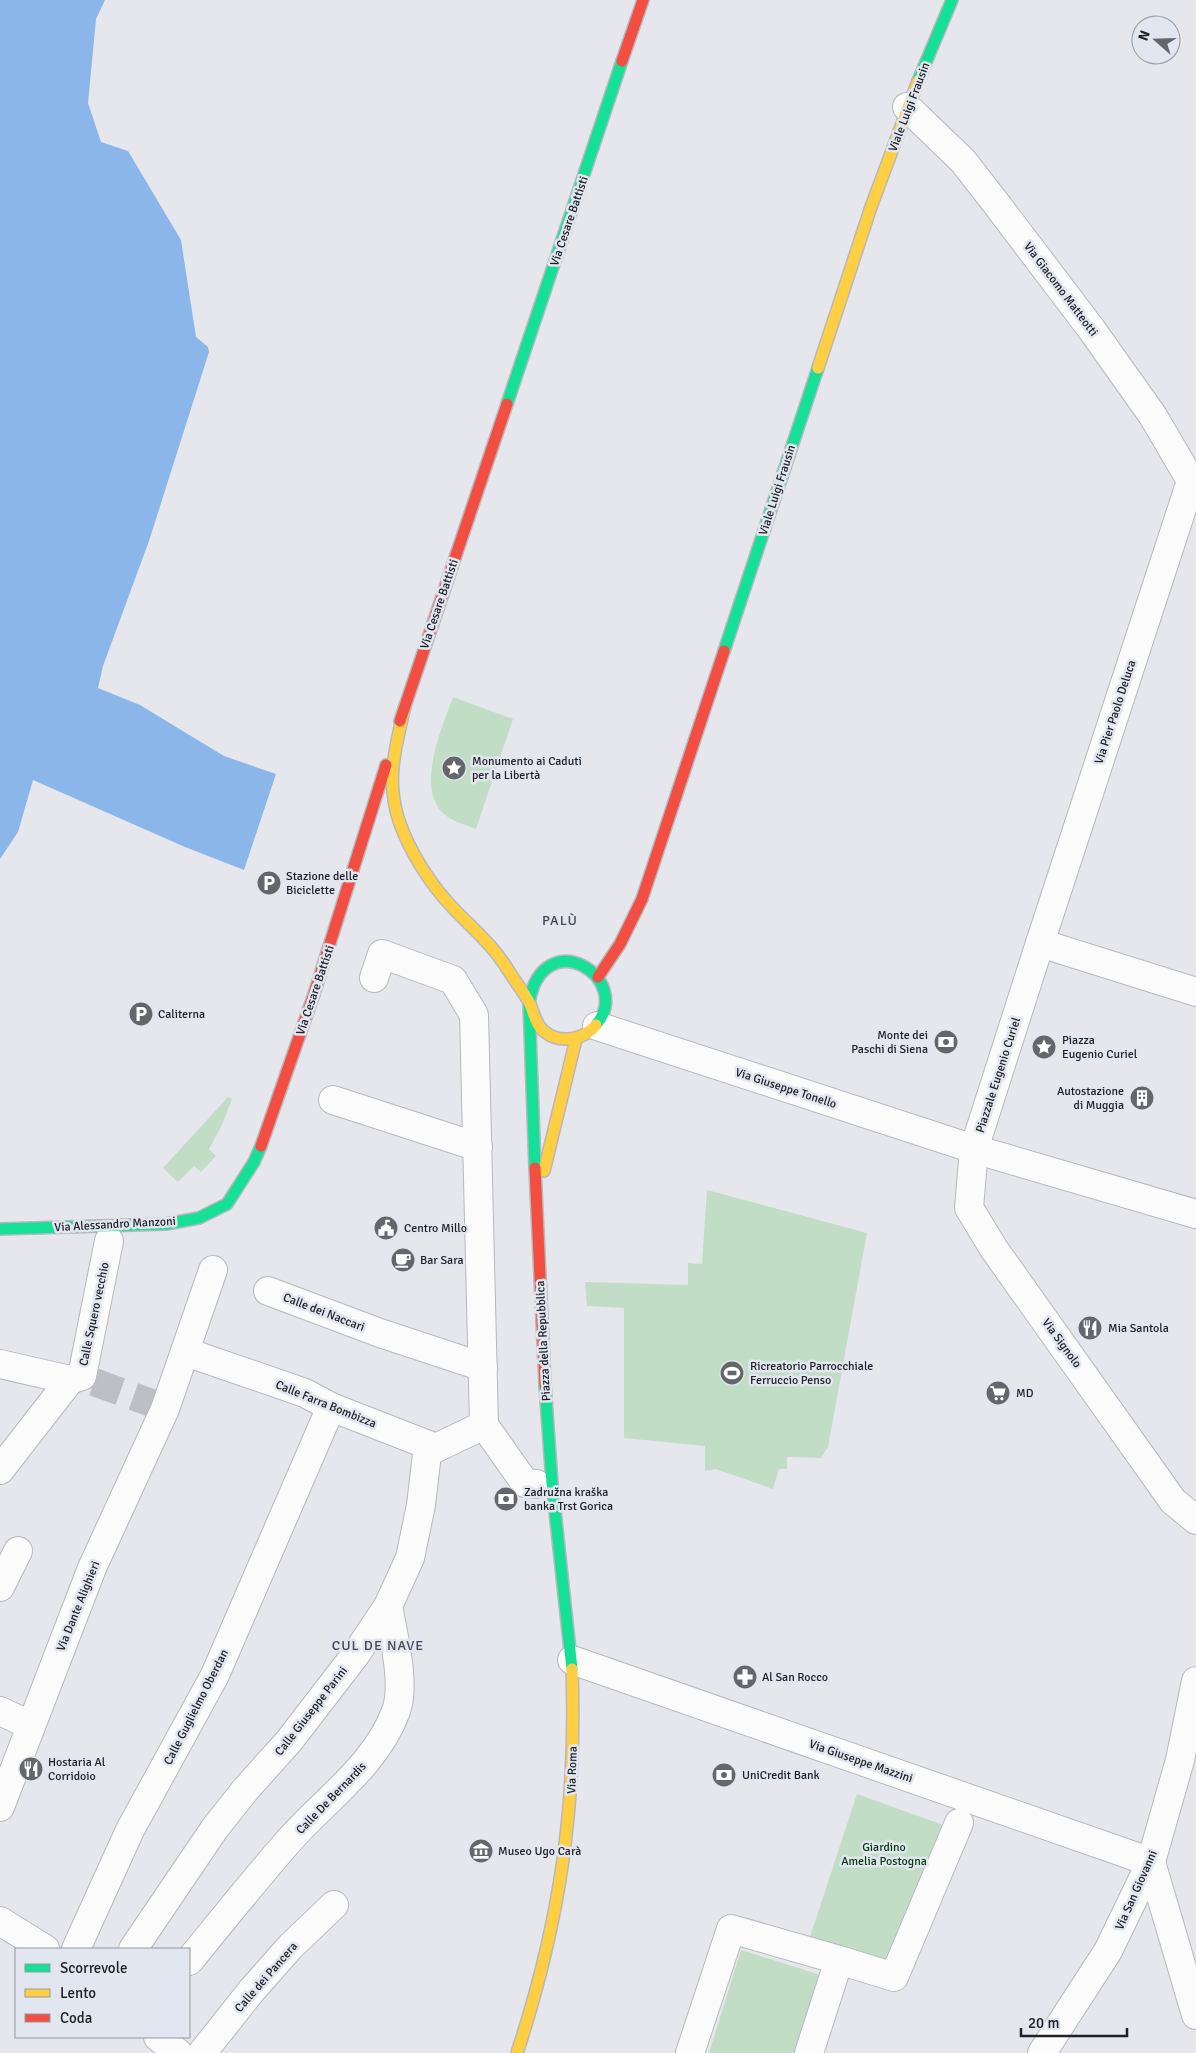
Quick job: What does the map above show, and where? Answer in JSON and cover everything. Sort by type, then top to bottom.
[{"type":"main road","name":"Via Cesare Battisti","points":[[227,1204],[254,1162],[266,1135],[314,994],[405,705],[643,0]]},
{"type":"main road","name":"Viale Luigi Frausin","points":[[598,977],[620,944],[642,900],[844,288],[907,107],[952,0]]},
{"type":"main road","points":[[405,705],[390,781],[399,821],[415,856],[450,905],[500,957],[529,1003],[538,1026],[547,1033],[558,1038],[587,1033],[605,1012],[606,998],[598,977],[589,968],[561,960],[548,966],[535,980],[530,991],[529,1003]]},
{"type":"main road","name":"Piazza della Repubblica","points":[[529,1003],[543,1356],[544,1482]]},
{"type":"main road","name":"Piazza della Repubblica","points":[[536,1202],[587,1033]]},
{"type":"main road","name":"Via Alessandro Manzoni","points":[[0,1229],[166,1224],[199,1218],[227,1204]]},
{"type":"main road","name":"Via Roma","points":[[517,2053],[548,1954],[561,1886],[569,1832],[573,1759],[572,1660],[544,1482]]},
{"type":"street","name":"Via Giacomo Matteotti","points":[[907,107],[963,161],[995,202],[1092,330],[1147,408],[1193,483]]},
{"type":"street","name":"Via Pier Paolo Deluca","points":[[1040,943],[1193,483]]},
{"type":"street","points":[[1040,943],[1193,991]]},
{"type":"street","name":"Piazzale Eugenio Curiel","points":[[1040,943],[974,1149],[1190,1212]]},
{"type":"street","points":[[374,978],[382,954],[453,980],[474,1015],[484,1425],[525,1483],[544,1482]]},
{"type":"street","name":"Via Giuseppe Tonello","points":[[587,1033],[974,1149]]},
{"type":"street","points":[[332,1100],[478,1147]]},
{"type":"street","name":"Via Signolo","points":[[974,1149],[969,1208],[994,1249],[1173,1501],[1196,1520]]},
{"type":"street","name":"Calle Squero vecchio","points":[[82,1379],[109,1241]]},
{"type":"street","name":"Via Dante Alighieri","points":[[0,1807],[92,1568],[186,1352],[213,1270]]},
{"type":"street","name":"Calle dei Naccari","points":[[268,1291],[380,1333],[483,1367]]},
{"type":"street","name":"Calle Farra Bombizza","points":[[186,1352],[305,1393],[331,1407],[432,1447]]},
{"type":"street","points":[[0,1364],[82,1379]]},
{"type":"street","points":[[0,1470],[82,1379]]},
{"type":"street","name":"Calle Guglielmo Oberdan","points":[[76,1948],[130,1830],[215,1674],[331,1407]]},
{"type":"street","points":[[432,1447],[484,1425]]},
{"type":"street","name":"Calle Giuseppe Parini","points":[[135,1948],[215,1828],[246,1789],[289,1741],[356,1654],[388,1606],[410,1558],[432,1447]]},
{"type":"street","points":[[0,1587],[18,1551]]},
{"type":"street","name":"Calle De Bernardis","points":[[190,1960],[287,1843],[378,1748],[397,1710],[400,1674],[388,1606]]},
{"type":"street","name":"Via Giuseppe Mazzini","points":[[572,1660],[1151,1862]]},
{"type":"street","name":"Via San Giovanni","points":[[1042,2053],[1108,1951],[1151,1862],[1180,1760],[1196,1681]]},
{"type":"street","points":[[0,1711],[30,1725]]},
{"type":"street","points":[[690,2053],[731,1929],[894,1977],[959,1823]]},
{"type":"street","points":[[1151,1862],[1196,2015]]},
{"type":"street","name":"Calle dei Pancera","points":[[202,2053],[252,1990],[291,1946],[334,1906]]},
{"type":"street","points":[[0,1921],[43,1948]]},
{"type":"street","points":[[808,2053],[839,1960]]},
{"type":"street","points":[[159,2038],[178,2053]]},
{"type":"green space","points":[[453,697],[513,719],[476,829],[455,821],[444,814],[436,803],[432,789],[431,773],[434,757]]},
{"type":"green space","points":[[228,1097],[232,1099],[222,1125],[209,1149],[216,1156],[201,1172],[194,1166],[178,1182],[163,1168]]},
{"type":"green space","name":"Ricreatorio Parrocchiale Ferruccio Penso","points":[[707,1190],[867,1233],[828,1447],[821,1458],[787,1457],[787,1469],[779,1469],[773,1489],[716,1469],[705,1471],[705,1446],[624,1438],[624,1308],[587,1306],[585,1282],[688,1285],[688,1263],[702,1264]]},
{"type":"green space","name":"Giardino Amelia Postogna","points":[[857,1794],[943,1825],[886,1961],[810,1937]]},
{"type":"green space","points":[[741,1950],[824,1976],[800,2053],[709,2053]]},
{"type":"water","points":[[0,0],[105,0],[96,19],[88,103],[101,142],[128,151],[181,240],[196,337],[208,347],[209,352],[149,541],[103,666],[98,688],[140,705],[224,756],[276,774],[244,870],[185,847],[33,780],[18,832],[0,859]]},
{"type":"tunnel","points":[[94,1382],[157,1405]]},
{"type":"traffic: fast","points":[[918,81],[952,0]]},
{"type":"traffic: fast","points":[[507,404],[622,61]]},
{"type":"traffic: fast","points":[[724,651],[818,368]]},
{"type":"traffic: fast","points":[[535,1168],[529,1003],[537,978],[551,965],[567,962],[582,966],[596,976],[604,990],[605,1007],[596,1025]]},
{"type":"traffic: fast","points":[[0,1229],[166,1224],[199,1218],[227,1204],[254,1162],[261,1146]]},
{"type":"traffic: fast","points":[[545,1385],[552,1483],[572,1669]]},
{"type":"traffic: slow","points":[[818,368],[871,207],[918,81]]},
{"type":"traffic: slow","points":[[405,705],[393,763],[393,790],[399,821],[422,867],[436,889],[502,961],[527,998],[537,1022],[545,1032],[558,1038],[572,1039],[585,1034],[596,1025]]},
{"type":"traffic: slow","points":[[544,1171],[576,1039]]},
{"type":"traffic: slow","points":[[517,2053],[544,1957],[555,1910],[562,1863],[572,1768],[572,1669]]},
{"type":"traffic: jam","points":[[622,61],[643,0]]},
{"type":"traffic: jam","points":[[400,721],[507,404]]},
{"type":"traffic: jam","points":[[598,977],[620,944],[642,899],[724,651]]},
{"type":"traffic: jam","points":[[261,1146],[314,994],[386,765]]},
{"type":"traffic: jam","points":[[535,1168],[545,1385]]},
{"type":"place","name":"Monumento ai Caduti per la Libertà","points":[[454,768]]},
{"type":"place","name":"Stazione delle Biciclette","points":[[269,883]]},
{"type":"place","name":"Caliterna","points":[[141,1014]]},
{"type":"place","name":"Monte dei Paschi di Siena","points":[[946,1042]]},
{"type":"place","name":"Piazza Eugenio Curiel","points":[[1044,1047]]},
{"type":"place","name":"Autostazione di Muggia","points":[[1142,1098]]},
{"type":"place","name":"Centro Millo","points":[[386,1228]]},
{"type":"place","name":"Bar Sara","points":[[403,1260]]},
{"type":"place","name":"Mia Santola","points":[[1090,1328]]},
{"type":"place","name":"Ricreatorio Parrocchiale Ferruccio Penso","points":[[732,1373]]},
{"type":"place","name":"MD","points":[[998,1393]]},
{"type":"place","name":"Zadružna kraška banka Trst Gorica","points":[[506,1499]]},
{"type":"place","name":"Al San Rocco","points":[[745,1677]]},
{"type":"place","name":"Hostaria Al Corridoio","points":[[31,1769]]},
{"type":"place","name":"UniCredit Bank","points":[[724,1775]]},
{"type":"place","name":"Museo Ugo Carà","points":[[481,1851]]},
{"type":"district","name":"PALÙ","points":[[560,920]]},
{"type":"district","name":"CUL DE NAVE","points":[[378,1645]]}]
